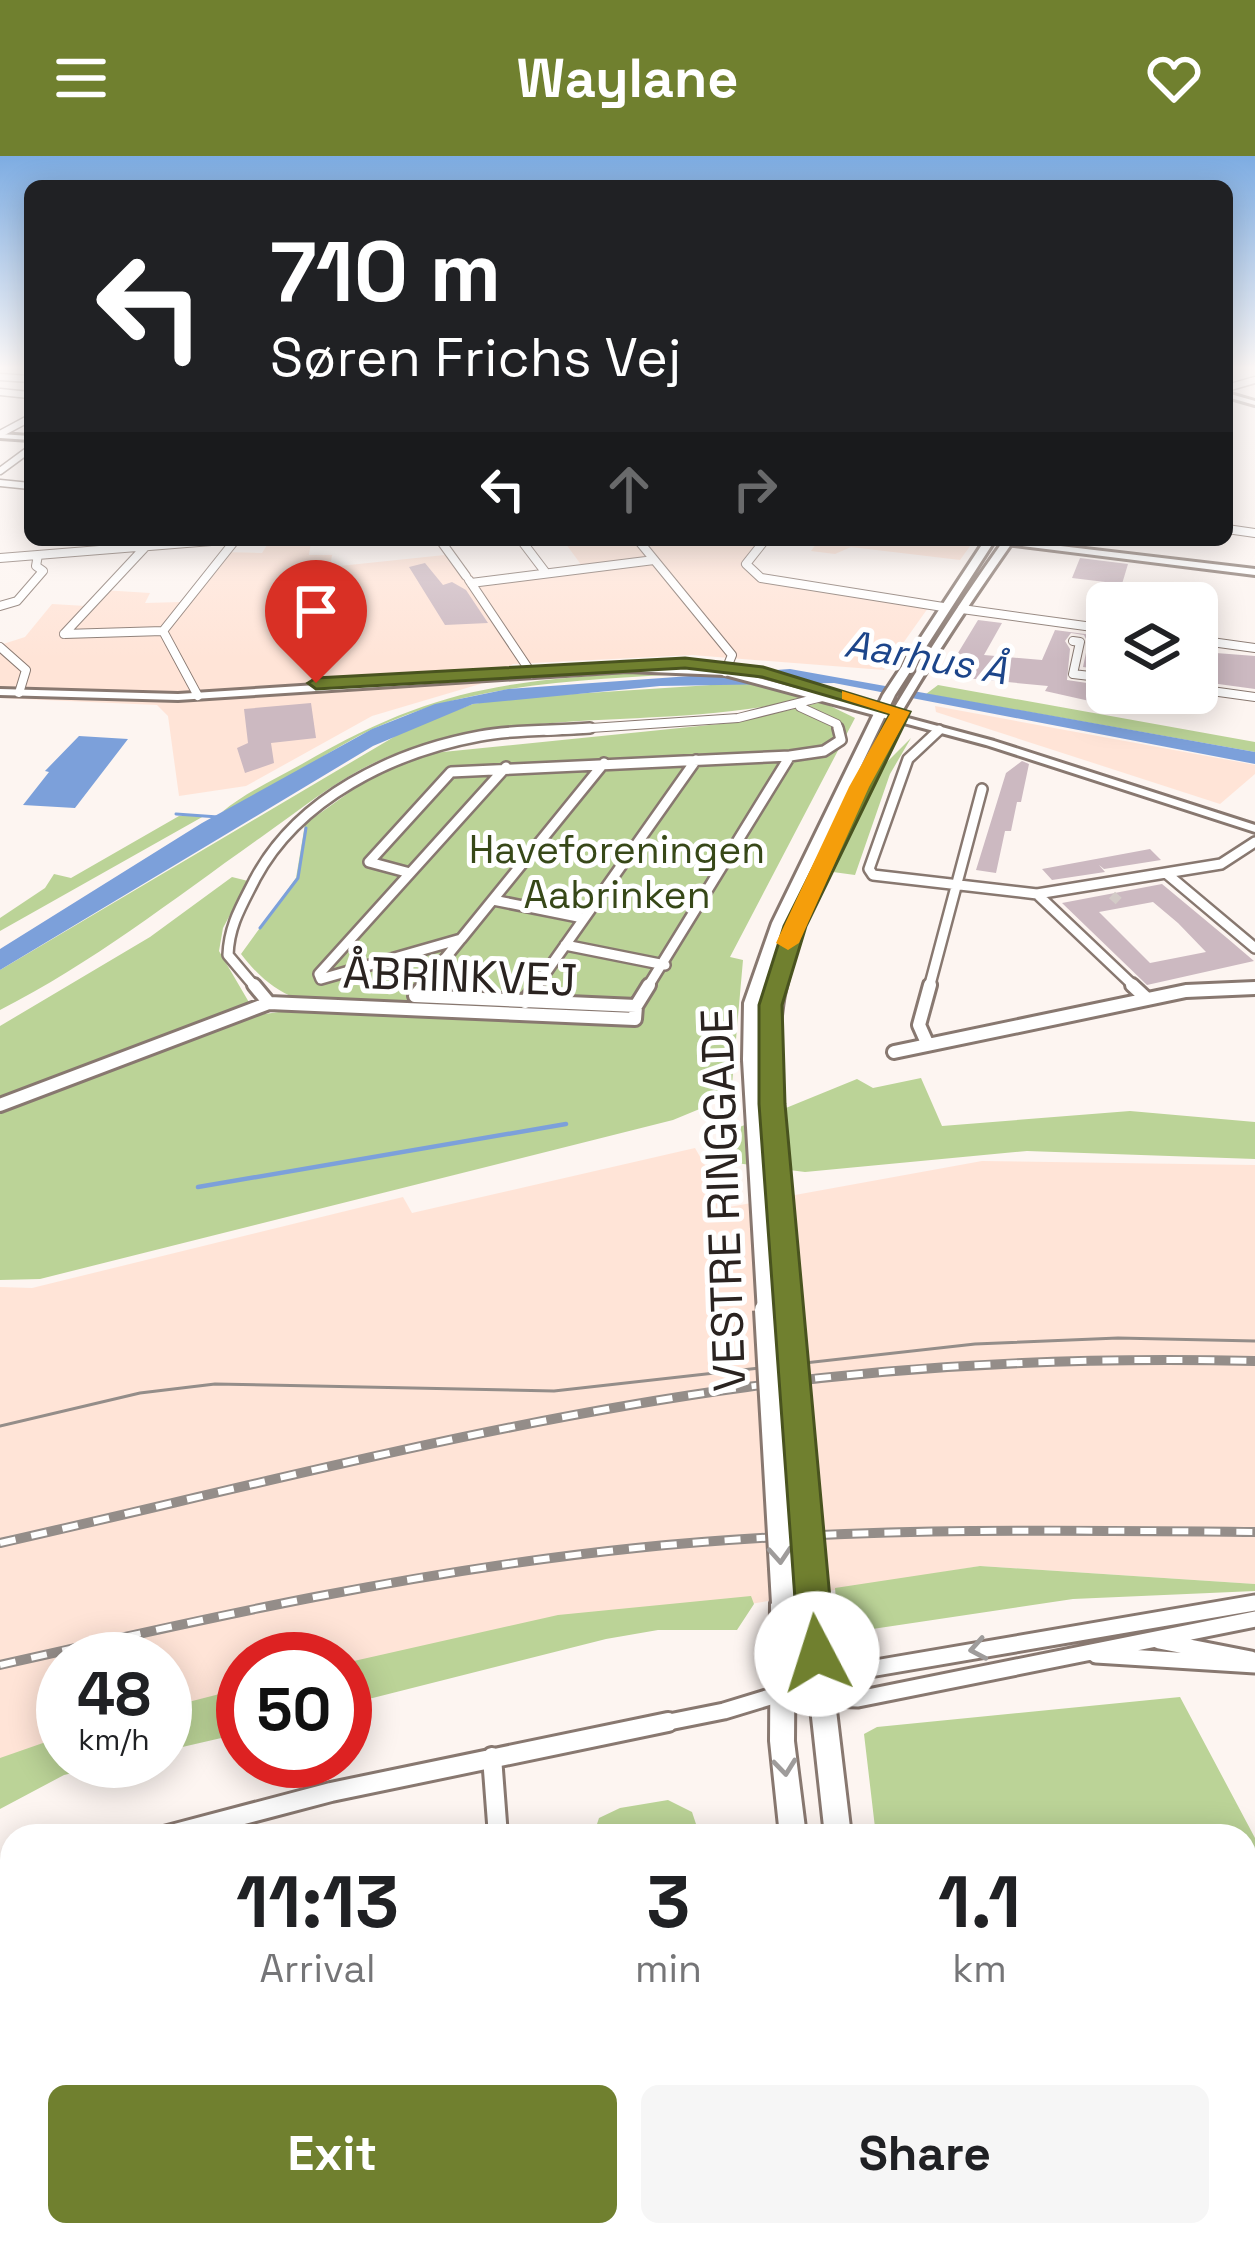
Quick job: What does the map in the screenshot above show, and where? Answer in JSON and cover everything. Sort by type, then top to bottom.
[{"type":"main road","name":"VESTRE RINGGADE","points":[[837,1824],[752,1003],[768,947],[943,607],[986,546]]},
{"type":"main road","name":"VESTRE RINGGADE","points":[[895,703],[1005,546]]},
{"type":"main road","name":"VESTRE RINGGADE","points":[[760,1060],[782,1697],[792,1824]]},
{"type":"street","points":[[23,556],[34,546]]},
{"type":"street","points":[[0,568],[2,558],[121,546]]},
{"type":"street","points":[[146,546],[64,634],[163,631]]},
{"type":"street","points":[[163,631],[226,546]]},
{"type":"street","points":[[444,546],[531,671]]},
{"type":"street","points":[[526,546],[546,573]]},
{"type":"street","points":[[643,546],[732,655],[727,669]]},
{"type":"street","points":[[760,546],[746,564],[761,578],[943,607]]},
{"type":"street","points":[[1051,546],[1255,570]]},
{"type":"street","points":[[1076,546],[1255,570]]},
{"type":"street","points":[[0,606],[17,601],[43,571],[36,566],[38,555]]},
{"type":"street","points":[[468,579],[655,560]]},
{"type":"street","points":[[962,609],[1086,625]]},
{"type":"street","points":[[163,631],[197,696]]},
{"type":"street","points":[[1073,641],[1080,642],[1073,674],[1086,676]]},
{"type":"street","points":[[1218,643],[1255,648]]},
{"type":"street","points":[[0,647],[26,670],[19,693]]},
{"type":"street","points":[[727,669],[826,697],[895,703],[939,730],[1255,826]]},
{"type":"street","points":[[0,692],[197,696],[531,671],[754,670],[895,703],[1255,826]]},
{"type":"street","points":[[1218,692],[1255,697]]},
{"type":"street","points":[[269,1003],[228,955],[234,917],[281,837],[373,769],[480,736],[738,718],[800,707],[826,697]]},
{"type":"street","points":[[410,874],[369,862],[452,772],[790,756],[824,751],[843,734],[837,724],[800,707]]},
{"type":"street","points":[[939,730],[908,759],[869,869],[873,875],[1037,894],[1221,864],[1255,842]]},
{"type":"street","points":[[604,763],[415,996],[636,1006],[790,756]]},
{"type":"street","points":[[526,1002],[696,760]]},
{"type":"street","points":[[461,939],[330,979],[319,977],[506,767]]},
{"type":"street","points":[[927,1043],[920,1025],[982,789]]},
{"type":"street","points":[[1167,874],[1255,948]]},
{"type":"street","points":[[1101,885],[1112,895]]},
{"type":"street","points":[[1037,894],[1147,999]]},
{"type":"street","points":[[493,900],[584,918]]},
{"type":"street","points":[[565,945],[664,965]]},
{"type":"street","points":[[894,1052],[1147,999],[1255,988]]},
{"type":"street","name":"ÅBRINKVEJ","points":[[0,1105],[269,1003],[635,1019],[636,1006]]},
{"type":"street","points":[[233,1824],[491,1757],[821,1690],[852,1672],[1255,1603]]},
{"type":"street","points":[[821,1690],[858,1699],[1255,1618]]},
{"type":"street","points":[[1093,1629],[1255,1663]]},
{"type":"street","points":[[1077,1654],[1255,1663]]},
{"type":"street","points":[[491,1757],[497,1824]]},
{"type":"shaded area","points":[[266,546],[310,546],[309,555],[332,555],[330,567],[454,554],[476,580],[582,566],[567,546],[765,546],[752,565],[758,574],[933,601],[884,670],[692,655],[513,664],[480,684],[372,716],[246,786],[179,796],[168,716],[157,705],[0,698],[0,645],[25,637],[52,604],[86,606],[102,590],[150,593],[145,603],[181,602],[220,552],[262,553]]},
{"type":"shaded area","points":[[815,546],[970,546],[960,560],[851,547],[835,554],[811,551]]},
{"type":"shaded area","points":[[935,706],[1255,765],[1255,774],[1220,804],[936,712]]},
{"type":"shaded area","points":[[695,1148],[729,1207],[982,1161],[1255,1165],[1255,1584],[980,1566],[372,1667],[372,1632],[216,1632],[216,1704],[192,1710],[192,1632],[36,1632],[36,1754],[0,1768],[0,1287],[32,1288],[403,1197],[412,1213]]},
{"type":"green space","points":[[648,672],[700,673],[534,686],[413,712],[222,812],[348,739],[429,704],[508,685]]},
{"type":"green space","points":[[757,682],[807,698],[705,714],[500,728],[381,760],[327,790],[101,951],[0,1010],[0,970],[409,728],[473,704],[511,698]]},
{"type":"green space","points":[[938,685],[1255,742],[1255,752],[926,694]]},
{"type":"green space","name":"Haveforeningen Aabrinken","points":[[822,702],[855,718],[730,957],[743,960],[731,1096],[673,1120],[40,1279],[0,1280],[0,1114],[243,1017],[300,1009],[641,1022],[594,1009],[527,1002],[314,1003],[277,989],[259,974],[241,954],[296,878],[305,824],[372,776],[423,754],[739,722]]},
{"type":"green space","points":[[911,738],[890,774],[855,875],[833,872],[885,764]]},
{"type":"green space","points":[[179,816],[204,816],[0,931],[0,918],[45,888],[54,874],[71,878]]},
{"type":"green space","points":[[232,877],[248,881],[223,928],[219,951],[250,1004],[0,1100],[0,1026],[150,937]]},
{"type":"green space","points":[[921,1078],[942,1126],[1130,1111],[1255,1122],[1255,1159],[1027,1151],[805,1172],[736,1163],[725,1133],[857,1079],[873,1088]]},
{"type":"green space","points":[[980,1566],[1255,1584],[1255,1591],[1073,1599],[839,1634],[835,1588]]},
{"type":"green space","points":[[751,1596],[754,1604],[737,1630],[658,1630],[606,1639],[372,1698],[372,1657],[558,1615]]},
{"type":"green space","points":[[216,1695],[216,1739],[192,1745],[192,1701]]},
{"type":"green space","points":[[1180,1697],[1248,1824],[875,1824],[864,1734],[877,1727]]},
{"type":"green space","points":[[36,1745],[40,1788],[0,1809],[0,1758]]},
{"type":"green space","points":[[668,1800],[692,1812],[696,1824],[597,1824],[599,1818],[620,1808]]},
{"type":"water","points":[[790,669],[1255,752],[1255,764],[834,683],[660,686],[473,704],[373,746],[0,970],[0,949],[202,823],[372,729],[435,704],[508,689]]},
{"type":"water","points":[[79,736],[128,739],[75,808],[23,805],[49,772],[45,771]]},
{"type":"building","points":[[1080,558],[1128,564],[1123,582],[1072,578]]},
{"type":"building","points":[[425,563],[443,585],[452,582],[466,590],[488,623],[445,625],[409,567]]},
{"type":"building","points":[[978,620],[1002,623],[984,655],[1042,660],[1055,630],[1086,634],[1086,639],[1071,633],[1065,641],[1070,649],[1067,680],[1086,683],[1086,700],[1045,691],[1048,686],[944,676]]},
{"type":"building","points":[[1218,653],[1255,656],[1255,689],[1218,684]]},
{"type":"building","points":[[311,703],[316,738],[271,743],[274,763],[245,773],[237,748],[248,743],[244,709]]},
{"type":"building","points":[[1022,761],[1029,764],[1021,802],[1017,802],[1011,831],[1005,831],[996,873],[976,870],[1006,773]]},
{"type":"building","points":[[1150,849],[1161,860],[1104,869],[1099,865],[1105,872],[1052,880],[1042,869]]},
{"type":"building","points":[[1162,884],[1254,961],[1147,985],[1062,903]],"holes":[[[1153,902],[1206,952],[1150,963],[1099,912]]]},
{"type":"waterway","points":[[176,814],[218,817]]},
{"type":"waterway","points":[[260,928],[298,878],[306,828]]},
{"type":"waterway","points":[[198,1187],[566,1124]]},
{"type":"tunnel","points":[[1112,895],[1122,904]]},
{"type":"tram line","points":[[0,1426],[140,1393],[215,1384],[554,1391],[975,1344],[1118,1338],[1255,1341]]},
{"type":"railway","points":[[0,1543],[465,1437],[747,1387],[1001,1364],[1255,1361]]},
{"type":"railway","points":[[0,1665],[396,1582],[636,1548],[868,1533],[1255,1532]]},
{"type":"slow traffic","points":[[788,943],[859,787],[901,712],[848,695]]},
{"type":"route","points":[[316,683],[685,663],[763,672],[901,712],[859,787],[795,926],[771,1005],[772,1104],[817,1654]]},
{"type":"water label","name":"Aarhus Å","points":[[926,657]]}]
